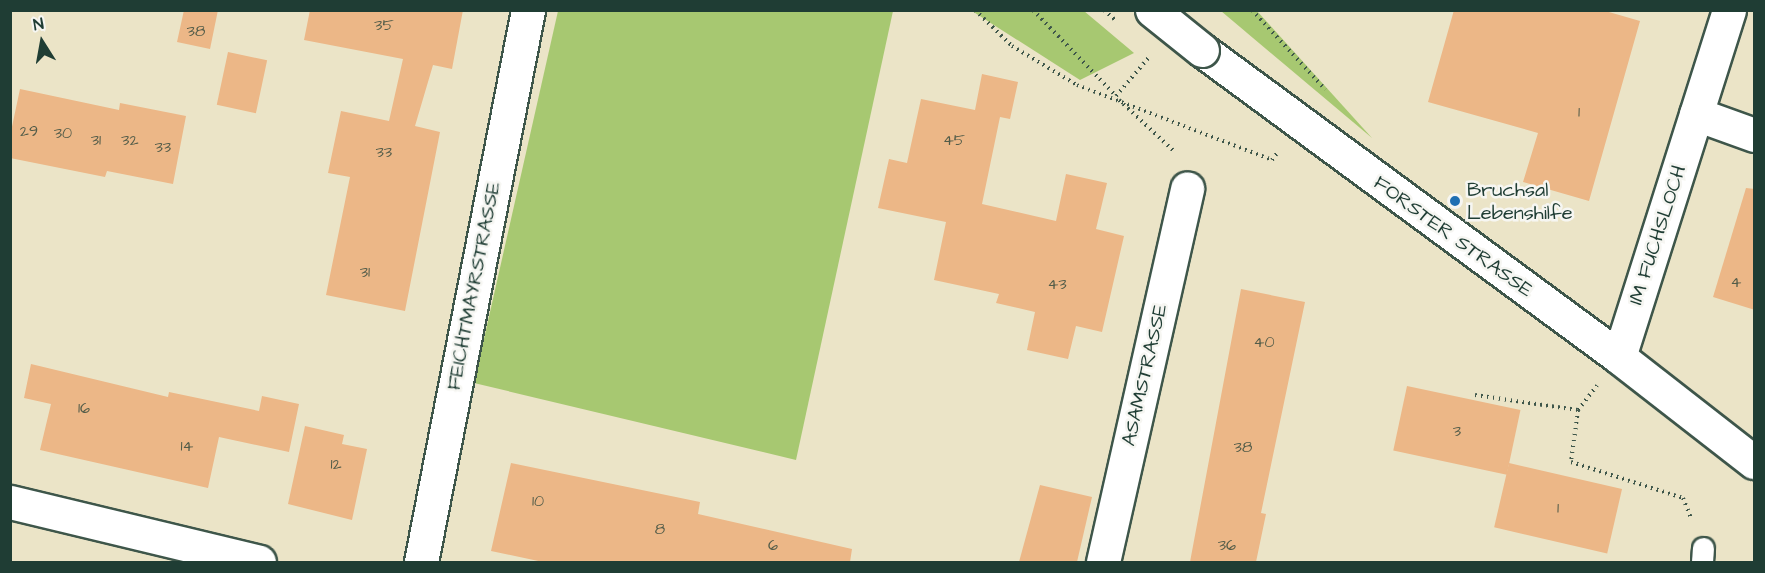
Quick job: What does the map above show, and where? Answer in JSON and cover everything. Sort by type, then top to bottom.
[{"type":"street","name":"FEICHTMAYRSTRASSE","points":[[421,562],[528,10]]},
{"type":"street","name":"FORSTER STRASSE","points":[[1152,10],[1202,50],[1619,357],[1755,462]]},
{"type":"street","name":"IM FUCHSLOCH","points":[[1619,357],[1729,10]]},
{"type":"street","points":[[1696,114],[1755,135]]},
{"type":"street","name":"ASAMSTRASSE","points":[[1103,562],[1187,188]]},
{"type":"street","points":[[10,502],[259,562]]},
{"type":"path","points":[[975,10],[1012,46],[1077,85],[1116,96],[1272,160]]},
{"type":"path","points":[[1033,10],[1116,96],[1174,150],[1187,188]]},
{"type":"path","points":[[1475,395],[1578,410],[1571,462],[1683,498],[1702,555]]},
{"type":"green space","points":[[558,11],[893,11],[796,460],[474,383]]},
{"type":"green space","points":[[972,11],[1084,11],[1134,53],[1080,80]]},
{"type":"green space","points":[[1221,11],[1257,11],[1372,138]]},
{"type":"building","points":[[184,10],[218,10],[210,49],[177,42]]},
{"type":"building","points":[[310,10],[463,10],[452,69],[433,65],[415,126],[440,132],[405,311],[326,295],[350,177],[328,173],[341,111],[389,121],[403,59],[304,40]]},
{"type":"building","points":[[1454,10],[1602,10],[1640,21],[1589,201],[1523,182],[1538,133],[1428,102]]},
{"type":"building","points":[[228,52],[267,60],[256,113],[217,105]]},
{"type":"building","points":[[982,74],[1018,82],[1010,119],[1000,117],[982,204],[1056,221],[1066,174],[1107,183],[1096,229],[1124,236],[1102,332],[1076,326],[1068,359],[1027,350],[1035,312],[996,303],[999,294],[934,280],[946,222],[878,208],[889,159],[907,163],[921,99],[975,110]]},
{"type":"building","points":[[20,89],[119,110],[120,103],[186,116],[173,184],[107,171],[105,177],[10,158],[10,136]]},
{"type":"building","points":[[1746,188],[1755,189],[1755,310],[1713,297]]},
{"type":"building","points":[[1241,289],[1305,302],[1261,513],[1266,514],[1256,562],[1190,562]]},
{"type":"building","points":[[31,364],[168,397],[169,392],[259,411],[262,396],[299,404],[289,452],[219,437],[208,488],[40,450],[51,404],[24,398]]},
{"type":"building","points":[[1407,386],[1520,410],[1507,475],[1393,451]]},
{"type":"building","points":[[305,426],[344,435],[342,444],[367,449],[352,520],[288,504]]},
{"type":"building","points":[[511,463],[700,502],[698,514],[852,549],[850,562],[543,562],[491,551]]},
{"type":"building","points":[[1509,463],[1622,489],[1607,553],[1494,527]]},
{"type":"building","points":[[1040,485],[1092,497],[1077,562],[1019,562]]},
{"type":"place","name":"Bruchsal Lebenshilfe","points":[[1455,201]]}]
